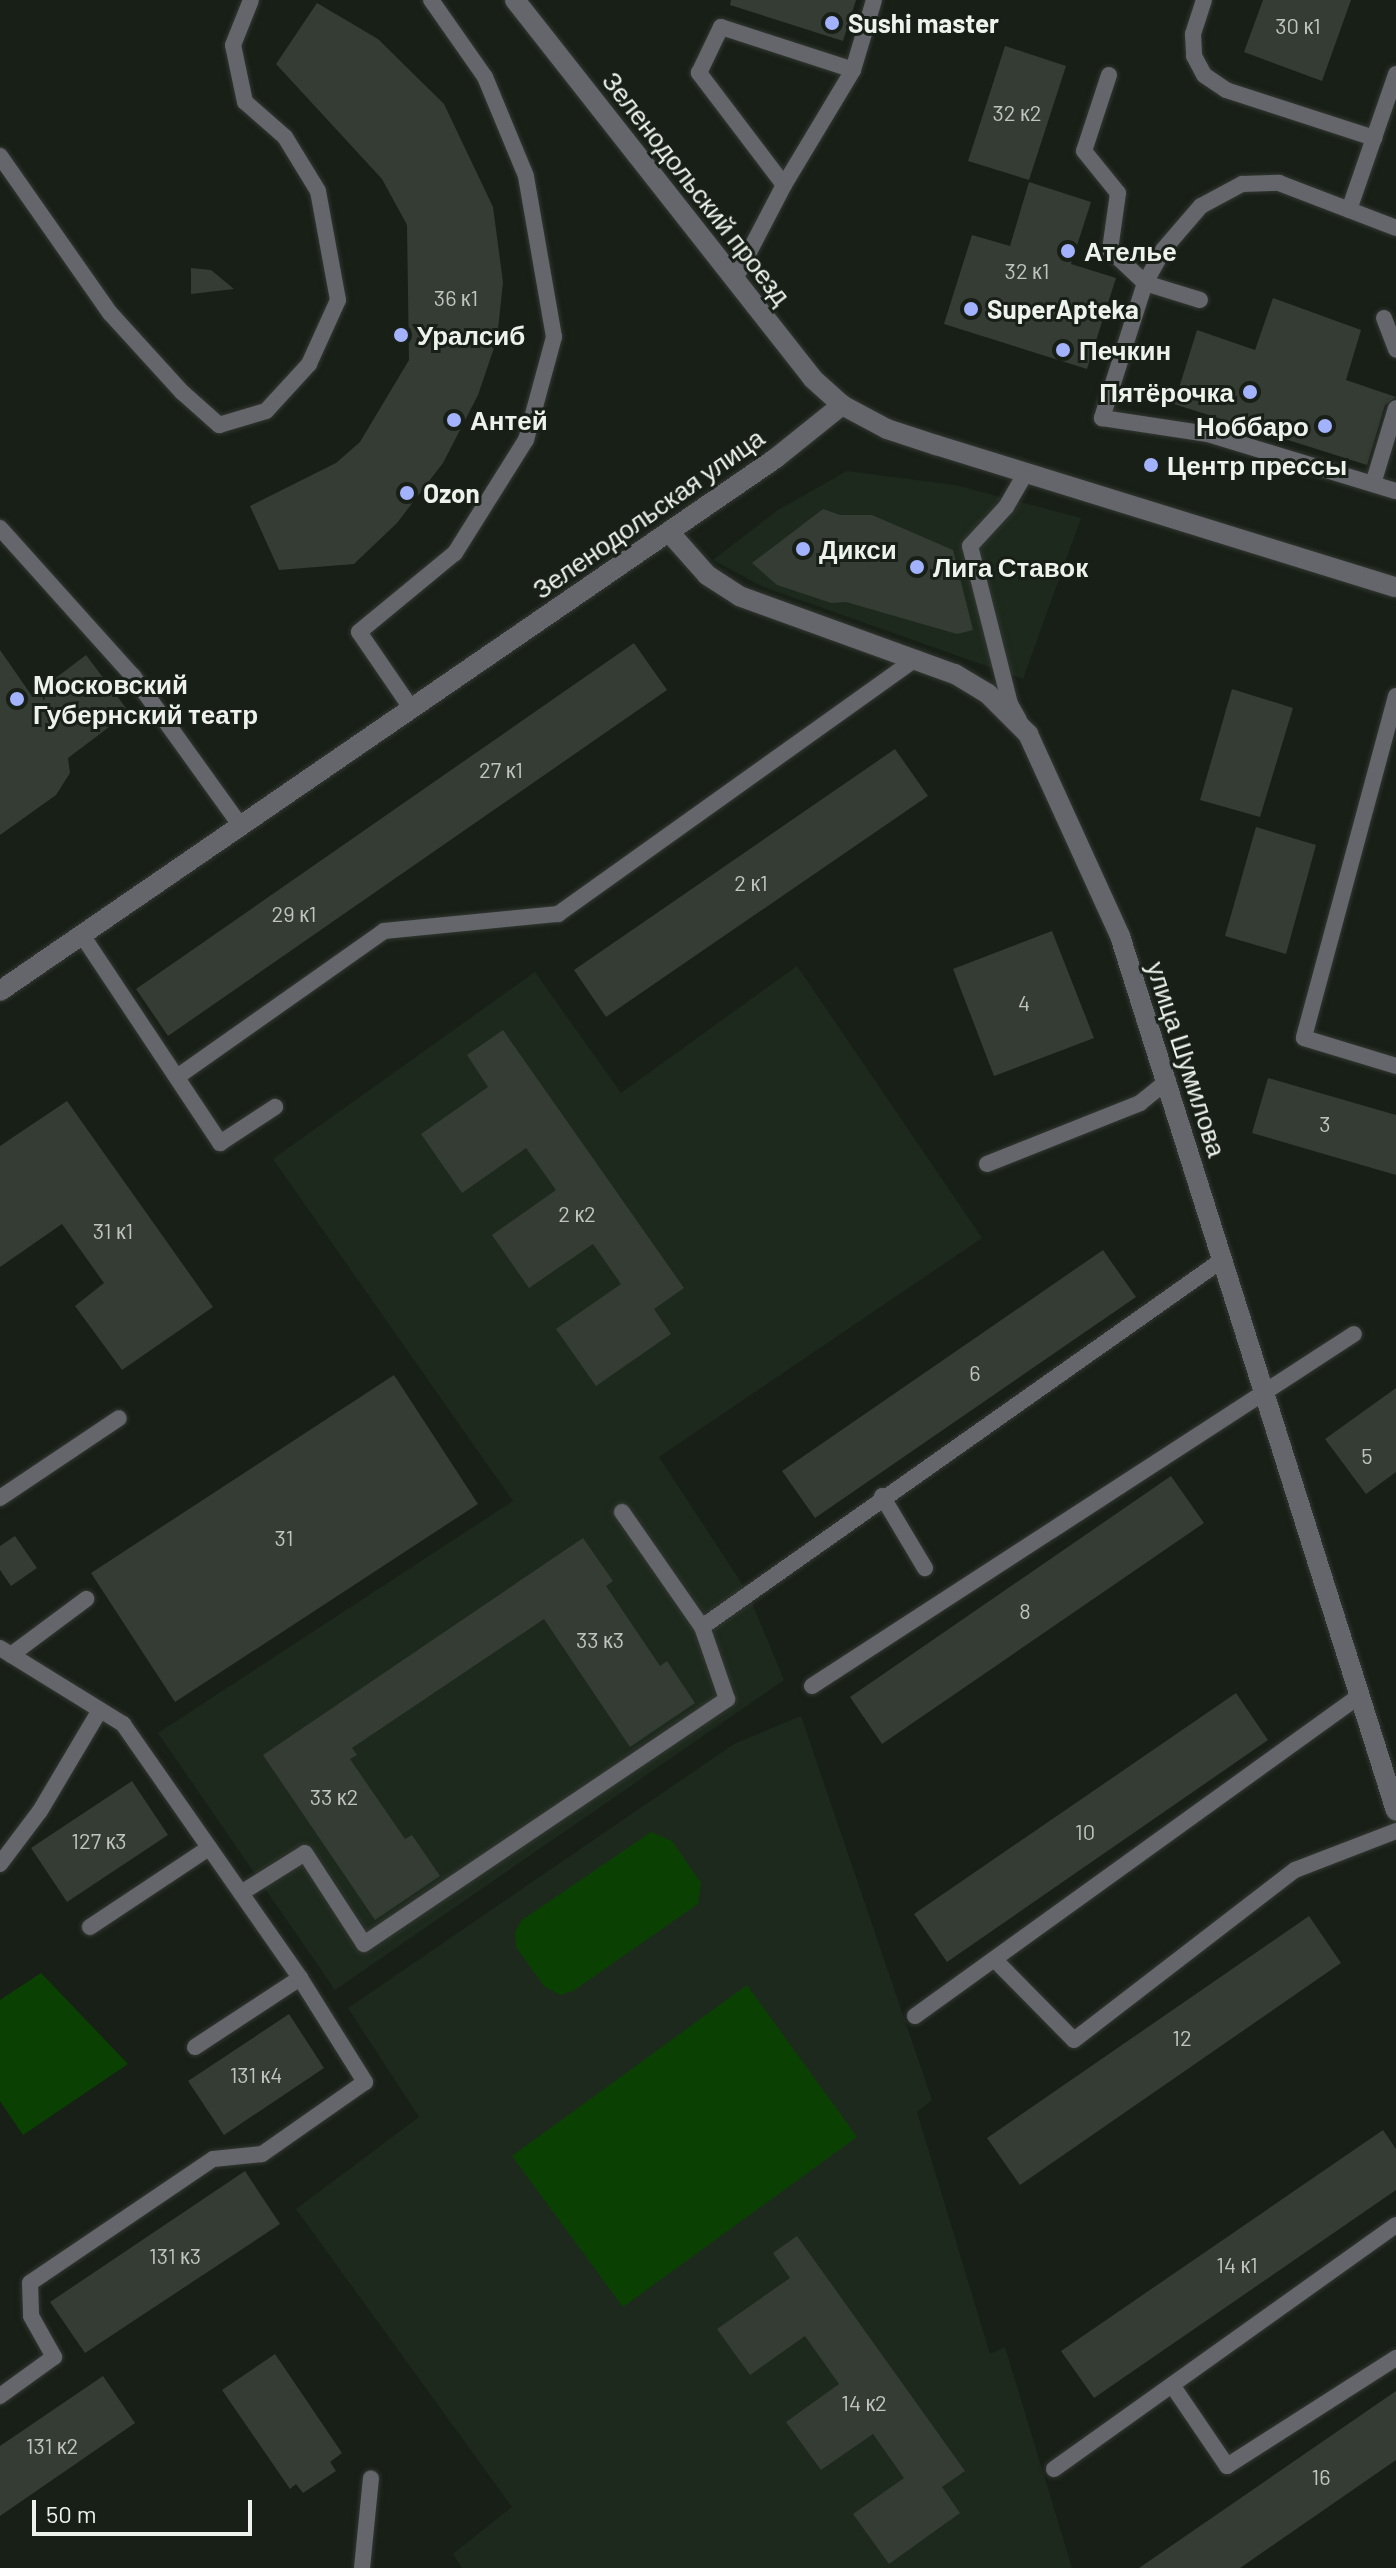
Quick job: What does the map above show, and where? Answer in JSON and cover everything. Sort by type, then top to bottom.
[{"type":"street","name":"Зеленодольский проезд","points":[[515,0],[812,378],[842,405]]},
{"type":"street","name":"Зеленодольская улица","points":[[0,991],[776,458],[842,405]]},
{"type":"street","points":[[842,405],[887,429],[1396,587]]},
{"type":"street","name":"улица Шумилова","points":[[669,532],[707,575],[739,596],[916,659],[988,694],[1028,734],[1120,936],[1168,1080],[1261,1391],[1396,1811]]},
{"type":"lane","points":[[0,156],[110,313],[182,392],[219,425],[266,411],[309,364],[338,300],[318,191],[285,137],[245,102],[233,45],[251,0]]},
{"type":"lane","points":[[411,708],[359,632],[455,553],[526,440],[554,337],[526,176],[485,77],[431,0]]},
{"type":"lane","points":[[735,279],[784,185],[853,70],[874,0]]},
{"type":"lane","points":[[1204,0],[1193,34],[1194,56],[1204,75],[1226,90],[1374,138]]},
{"type":"lane","points":[[784,185],[699,73],[721,27],[853,70]]},
{"type":"lane","points":[[1349,210],[1396,74]]},
{"type":"lane","points":[[1109,75],[1084,151],[1118,193],[1110,250],[1145,283],[1200,300]]},
{"type":"lane","points":[[1396,228],[1279,183],[1242,184],[1201,206],[1163,250],[1145,283],[1102,418],[1208,434],[1396,491]]},
{"type":"lane","points":[[1384,318],[1396,350]]},
{"type":"lane","points":[[1373,484],[1396,408]]},
{"type":"lane","points":[[1026,473],[1006,507],[970,546],[1010,704],[1028,734]]},
{"type":"lane","points":[[0,528],[133,676],[240,825]]},
{"type":"lane","points":[[177,1077],[384,931],[558,914],[916,659]]},
{"type":"lane","points":[[1396,698],[1304,1038],[1396,1066]]},
{"type":"lane","points":[[82,935],[220,1143],[275,1107]]},
{"type":"lane","points":[[987,1164],[1140,1103],[1168,1080]]},
{"type":"lane","points":[[702,1627],[882,1496],[1222,1260]]},
{"type":"lane","points":[[812,1686],[1261,1391],[1309,1367],[1354,1334]]},
{"type":"lane","points":[[0,1498],[119,1418]]},
{"type":"lane","points":[[882,1496],[925,1568]]},
{"type":"lane","points":[[241,1893],[305,1853],[364,1944],[727,1699],[702,1627],[622,1512]]},
{"type":"lane","points":[[0,2396],[54,2357],[31,2316],[30,2283],[213,2159],[262,2154],[365,2082],[300,1978],[123,1724],[5,1652],[86,1599]]},
{"type":"lane","points":[[915,2016],[1359,1696]]},
{"type":"lane","points":[[0,1864],[40,1811],[100,1710]]},
{"type":"lane","points":[[995,1960],[1074,2040],[1295,1870],[1396,1831]]},
{"type":"lane","points":[[90,1927],[209,1848]]},
{"type":"lane","points":[[195,2047],[300,1978]]},
{"type":"lane","points":[[1054,2469],[1396,2225]]},
{"type":"lane","points":[[1172,2385],[1227,2466],[1396,2358]]},
{"type":"lane","points":[[362,2568],[371,2478]]},
{"type":"shaded area","points":[[847,471],[955,485],[1081,518],[1023,679],[763,587],[713,560],[778,510]]},
{"type":"shaded area","points":[[797,966],[982,1238],[659,1457],[748,1593],[784,1680],[335,1990],[158,1733],[513,1501],[273,1159],[535,972],[621,1093]]},
{"type":"shaded area","points":[[801,1716],[932,2100],[917,2112],[990,2354],[1005,2347],[1072,2568],[462,2568],[453,2554],[512,2507],[296,2209],[419,2117],[348,2008],[734,1744]]},
{"type":"green space","points":[[651,1832],[672,1841],[701,1883],[698,1904],[573,1991],[560,1995],[544,1986],[516,1947],[515,1932],[522,1920]]},
{"type":"green space","points":[[41,1973],[128,2064],[23,2135],[0,2101],[0,2000]]},
{"type":"green space","points":[[747,1985],[857,2137],[623,2307],[512,2156]]},
{"type":"building","points":[[731,0],[856,0],[843,41],[730,5]]},
{"type":"building","points":[[1263,0],[1351,0],[1322,81],[1244,52]]},
{"type":"building","points":[[317,3],[378,39],[444,104],[493,207],[503,282],[497,339],[478,395],[443,463],[397,523],[354,564],[279,570],[250,506],[336,463],[360,442],[409,360],[407,225],[382,179],[276,64]]},
{"type":"building","points":[[1005,46],[1066,66],[1029,180],[968,161]]},
{"type":"building","points":[[1029,182],[1091,202],[1071,264],[1116,278],[1087,369],[944,324],[972,235],[1010,246]]},
{"type":"building","points":[[191,268],[211,270],[234,289],[191,294]]},
{"type":"building","points":[[1273,298],[1361,330],[1346,380],[1396,397],[1385,405],[1367,465],[1174,404],[1197,330],[1255,350]]},
{"type":"building","points":[[823,509],[840,515],[872,515],[953,550],[973,630],[957,634],[846,602],[831,603],[777,585],[752,563]]},
{"type":"building","points":[[634,643],[667,690],[168,1036],[136,989]]},
{"type":"building","points":[[0,650],[32,696],[86,655],[129,712],[68,758],[70,773],[56,795],[0,835]]},
{"type":"building","points":[[1232,689],[1293,708],[1260,817],[1200,800]]},
{"type":"building","points":[[895,749],[928,796],[606,1017],[574,970]]},
{"type":"building","points":[[1256,827],[1316,845],[1286,954],[1225,936]]},
{"type":"building","points":[[1052,931],[1094,1038],[994,1076],[953,969]]},
{"type":"building","points":[[503,1030],[684,1288],[654,1309],[671,1334],[596,1386],[556,1329],[621,1284],[593,1244],[529,1288],[492,1235],[556,1190],[526,1148],[462,1193],[421,1134],[488,1087],[467,1055]]},
{"type":"building","points":[[1268,1078],[1396,1115],[1396,1175],[1252,1133]]},
{"type":"building","points":[[67,1101],[213,1307],[122,1370],[75,1306],[104,1283],[62,1224],[0,1267],[0,1146]]},
{"type":"building","points":[[1103,1250],[1136,1297],[815,1518],[782,1471]]},
{"type":"building","points":[[394,1375],[478,1504],[175,1702],[91,1573]]},
{"type":"building","points":[[1396,1388],[1396,1472],[1366,1494],[1325,1439]]},
{"type":"building","points":[[1171,1476],[1204,1523],[882,1744],[850,1697]]},
{"type":"building","points":[[15,1536],[37,1568],[11,1586],[0,1570],[0,1546]]},
{"type":"building","points":[[583,1538],[613,1581],[606,1586],[660,1666],[667,1661],[695,1703],[630,1747],[544,1619],[352,1748],[357,1755],[350,1759],[405,1839],[412,1835],[440,1876],[375,1920],[263,1755]]},
{"type":"building","points":[[1236,1693],[1268,1740],[947,1962],[914,1914]]},
{"type":"building","points":[[132,1781],[168,1835],[67,1902],[31,1848]]},
{"type":"building","points":[[1309,1916],[1341,1963],[1020,2185],[987,2138]]},
{"type":"building","points":[[289,2014],[324,2068],[224,2135],[188,2081]]},
{"type":"building","points":[[1383,2130],[1396,2149],[1396,2190],[1094,2398],[1061,2351]]},
{"type":"building","points":[[245,2171],[280,2224],[85,2353],[50,2302]]},
{"type":"building","points":[[797,2236],[965,2471],[942,2487],[960,2513],[889,2564],[853,2514],[904,2478],[873,2434],[821,2470],[786,2422],[839,2384],[805,2336],[750,2375],[717,2329],[790,2278],[773,2253]]},
{"type":"building","points":[[275,2354],[342,2453],[330,2462],[336,2471],[303,2493],[296,2484],[290,2489],[222,2390]]},
{"type":"building","points":[[103,2376],[135,2423],[0,2516],[0,2446]]},
{"type":"building","points":[[1396,2391],[1396,2460],[1240,2568],[1139,2568]]},
{"type":"place","name":"Sushi master","points":[[832,23]]},
{"type":"place","name":"Ателье","points":[[1068,251]]},
{"type":"place","name":"SuperApteka","points":[[971,309]]},
{"type":"place","name":"Уралсиб","points":[[401,335]]},
{"type":"place","name":"Печкин","points":[[1063,350]]},
{"type":"place","name":"Пятёрочка","points":[[1250,392]]},
{"type":"place","name":"Антей","points":[[454,420]]},
{"type":"place","name":"Ноббаро","points":[[1325,426]]},
{"type":"place","name":"Центр прессы","points":[[1151,465]]},
{"type":"place","name":"Ozon","points":[[407,493]]},
{"type":"place","name":"Дикси","points":[[803,549]]},
{"type":"place","name":"Лига Ставок","points":[[917,567]]},
{"type":"place","name":"Московский Губернский театр","points":[[17,699]]}]
